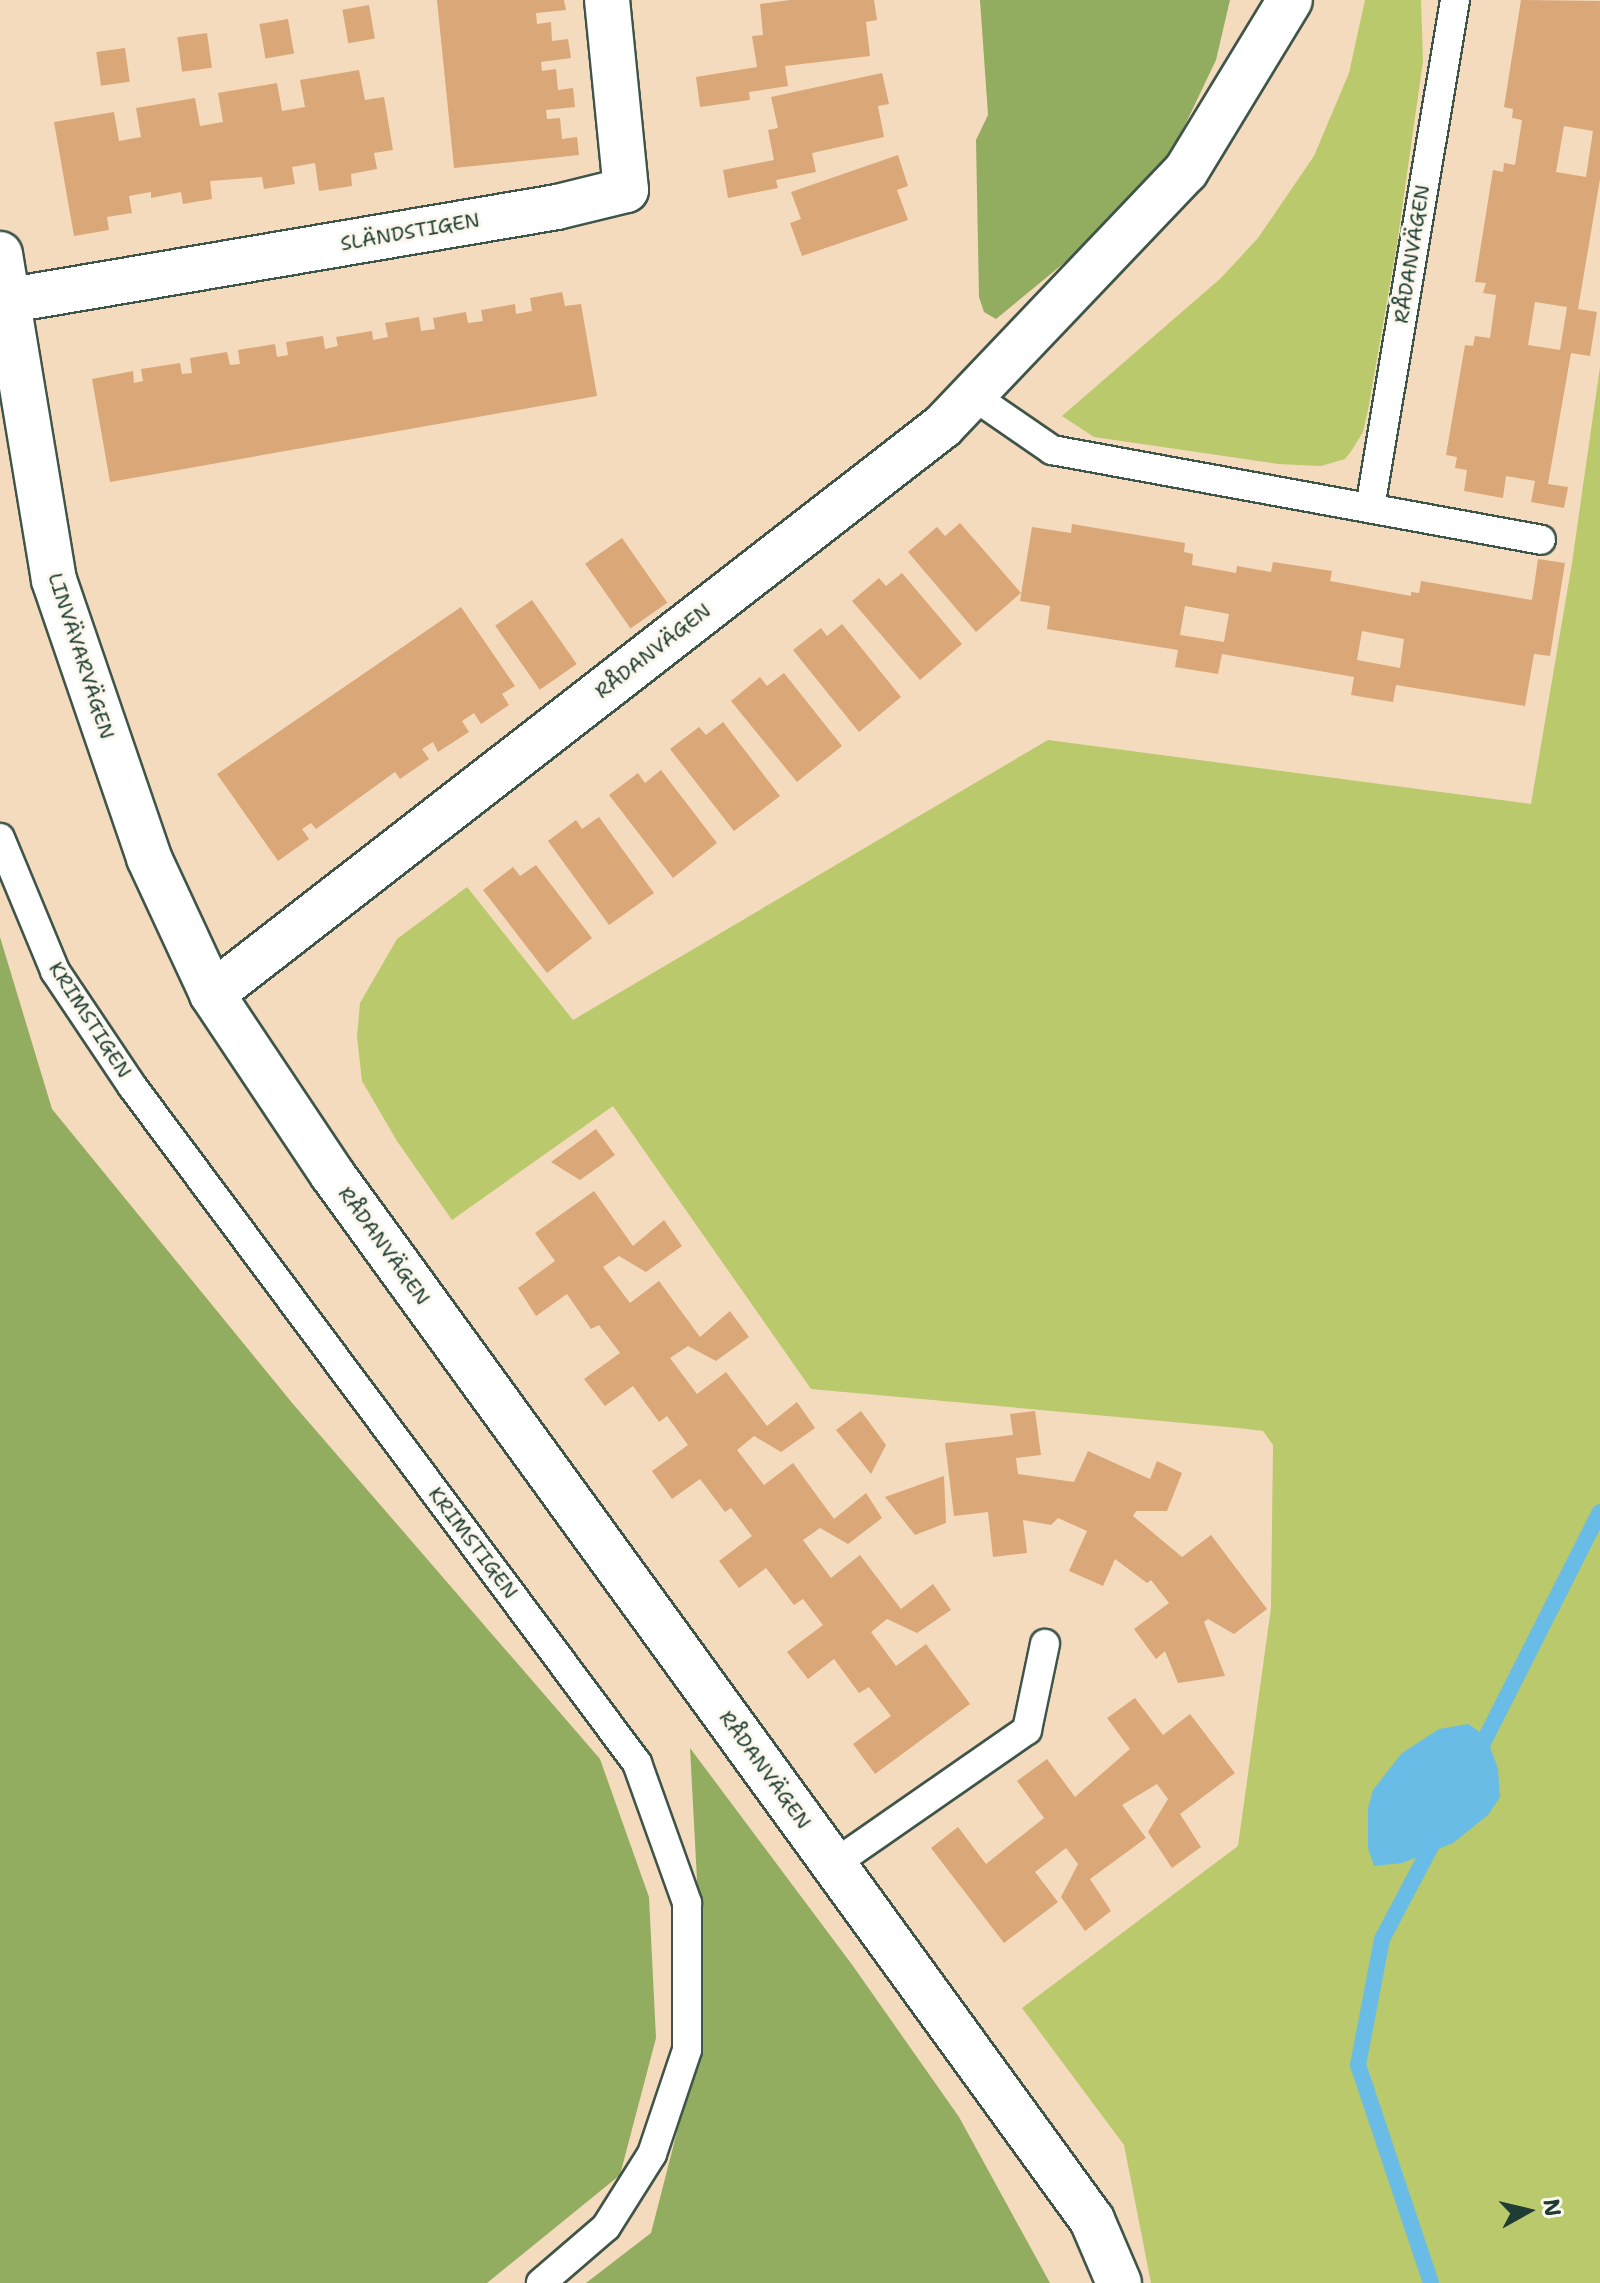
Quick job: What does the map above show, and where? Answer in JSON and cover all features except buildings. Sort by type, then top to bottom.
[{"type":"street","name":"SLÄNDSTIGEN","points":[[5,301],[557,207],[626,190],[607,0]]},
{"type":"street","name":"RÅDANVÄGEN","points":[[1119,2283],[1092,2220],[332,1174],[212,994],[943,426],[1186,171],[1290,0]]},
{"type":"street","name":"LINVÄVARVÄGEN","points":[[0,254],[5,301],[54,580],[149,858],[212,994]]},
{"type":"lane","name":"RÅDANVÄGEN","points":[[1370,508],[1455,0]]},
{"type":"lane","points":[[972,395],[1052,450],[1541,540]]},
{"type":"lane","name":"KRIMSTIGEN","points":[[0,838],[55,971],[132,1086],[637,1763],[687,1903],[687,2050],[652,2154],[645,2166],[606,2227],[541,2283]]},
{"type":"lane","points":[[834,1864],[1027,1730],[1045,1644]]},
{"type":"green space","points":[[980,0],[1230,0],[1216,60],[1174,148],[1143,198],[996,319],[984,312],[979,297],[976,140],[988,115]]},
{"type":"green space","points":[[1365,0],[1421,0],[1423,61],[1397,244],[1368,410],[1363,432],[1352,450],[1345,459],[1321,466],[1278,464],[1094,437],[1062,416],[1221,278],[1258,238],[1314,156],[1349,73]]},
{"type":"green space","points":[[1600,367],[1600,2283],[1151,2283],[1124,2145],[1022,2008],[1238,1846],[1271,1608],[1273,1445],[1263,1431],[1239,1428],[811,1389],[613,1106],[452,1220],[397,1141],[362,1081],[357,1037],[360,1003],[397,939],[467,887],[573,1020],[1048,740],[1531,804],[1572,563]]},
{"type":"green space","points":[[0,937],[52,1109],[293,1404],[600,1759],[649,1897],[656,2038],[620,2175],[487,2283],[0,2283]]},
{"type":"green space","points":[[690,1748],[853,1966],[959,2117],[1050,2283],[586,2283],[651,2233],[698,2050],[698,1899]]},
{"type":"water","points":[[1468,1724],[1486,1736],[1498,1769],[1500,1797],[1488,1815],[1453,1843],[1402,1863],[1374,1866],[1368,1848],[1368,1808],[1373,1790],[1402,1753],[1439,1729]]},
{"type":"waterway","points":[[1478,1753],[1600,1512]]},
{"type":"waterway","points":[[1431,2283],[1358,2065],[1382,1939],[1437,1835]]}]
